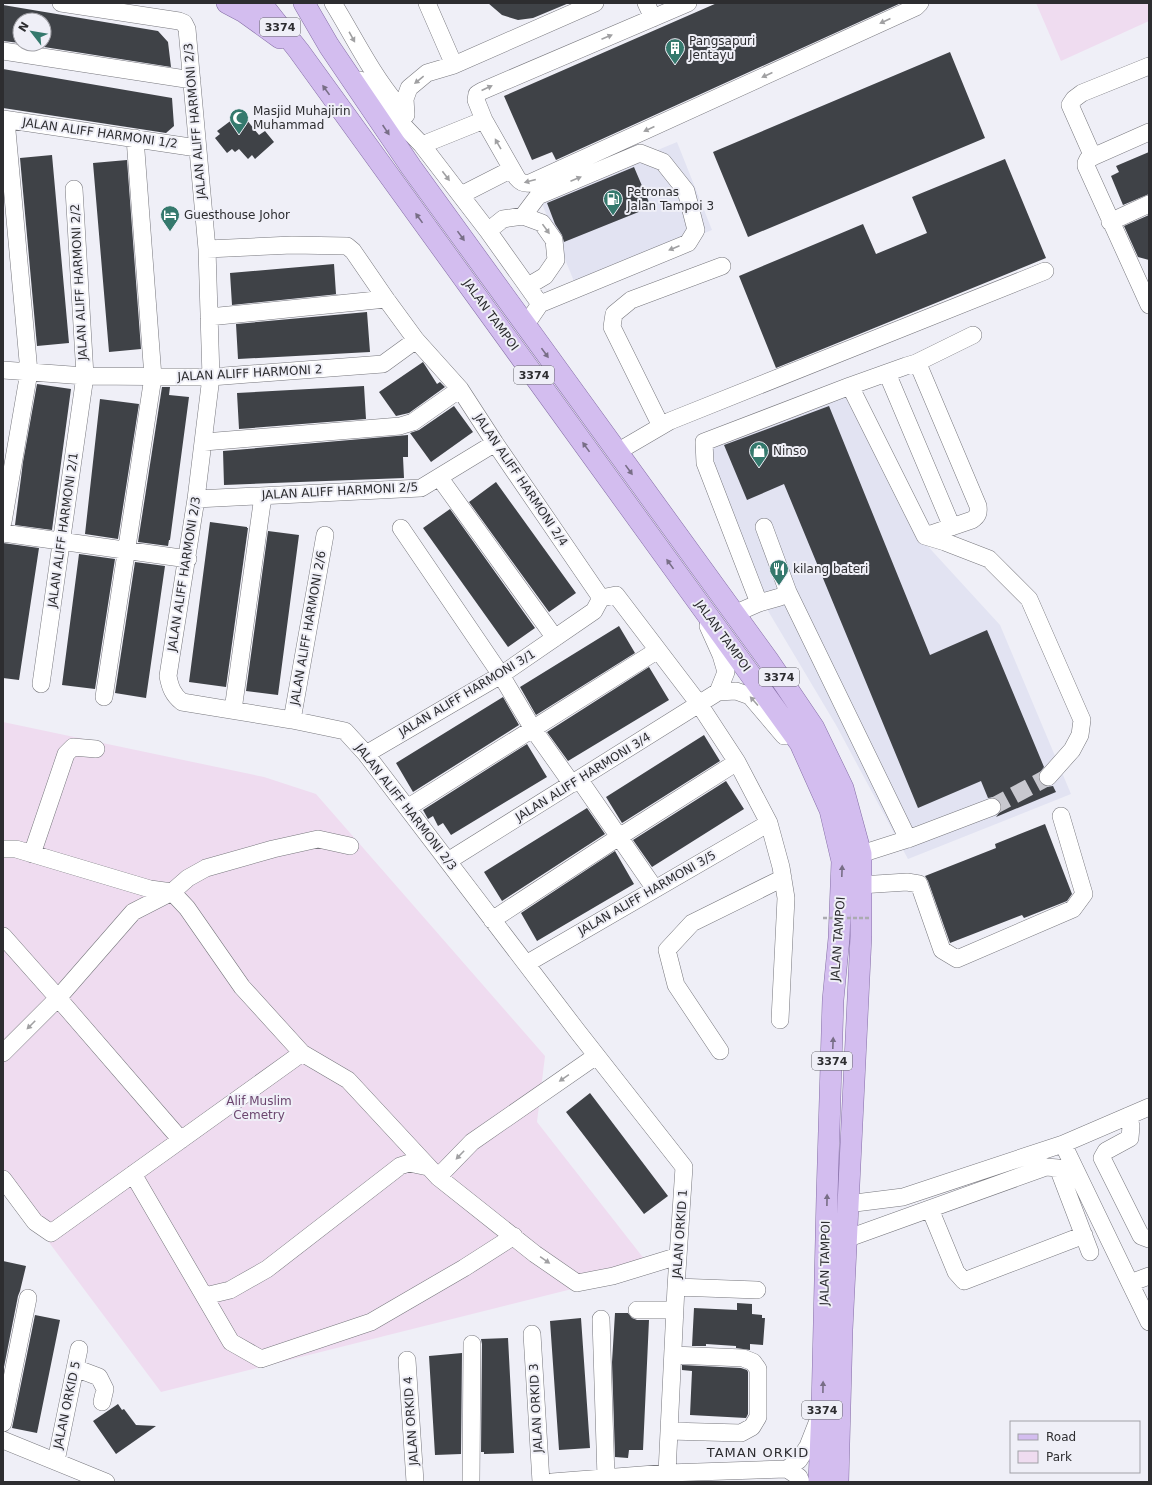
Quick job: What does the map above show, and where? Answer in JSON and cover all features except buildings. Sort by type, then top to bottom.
[{"type":"main road","points":[[227,3],[244,12],[299,51]]},
{"type":"main road","name":"JALAN TAMPOI","points":[[262,3],[299,51],[800,743],[830,810],[842,861],[839,938],[833,1000],[834,1015],[819,1482]]},
{"type":"main road","name":"JALAN TAMPOI","points":[[304,3],[329,46],[411,167],[734,614],[814,728],[843,788],[861,854],[857,1029],[842,1330],[838,1482]]},
{"type":"street","name":"JALAN ALIFF HARMONI 2/3","points":[[61,3],[178,21],[184,23],[187,30],[207,249],[211,377],[204,442],[188,559],[168,676],[177,698],[182,702],[292,720],[345,732],[366,754],[578,1032]]},
{"type":"street","points":[[333,3],[362,54],[381,83],[413,125],[422,145]]},
{"type":"street","points":[[427,3],[454,65]]},
{"type":"street","points":[[406,115],[405,99],[409,88],[427,73],[454,65],[595,3]]},
{"type":"street","points":[[680,5],[649,10],[482,90],[477,94],[476,100],[484,120],[520,182],[525,184],[530,183],[916,7],[920,3]]},
{"type":"street","points":[[329,46],[422,145],[488,231],[540,304]]},
{"type":"street","points":[[3,51],[192,80]]},
{"type":"street","points":[[1089,160],[1070,106],[1074,99],[1082,93],[1149,66]]},
{"type":"street","points":[[3,522],[30,372],[5,119]]},
{"type":"street","name":"JALAN ALIFF HARMONI 1/2","points":[[5,119],[197,148]]},
{"type":"street","points":[[422,145],[484,120]]},
{"type":"street","points":[[1149,132],[1089,160],[1086,166],[1110,222],[1144,280],[1149,305]]},
{"type":"street","points":[[104,696],[153,377],[135,138]]},
{"type":"street","points":[[523,216],[538,196],[640,153],[663,162],[686,191],[696,230],[688,242],[540,304],[526,326]]},
{"type":"street","points":[[461,196],[512,169]]},
{"type":"street","name":"JALAN ALIFF HARMONI 2/2","points":[[74,189],[85,376]]},
{"type":"street","points":[[1110,222],[1149,204]]},
{"type":"street","points":[[488,231],[503,219],[523,216],[542,223],[554,240],[556,260],[545,276],[528,286]]},
{"type":"street","name":"JALAN ALIFF HARMONI 2/4","points":[[207,249],[292,245],[347,246],[353,251],[416,340],[460,389],[601,598]]},
{"type":"street","points":[[661,426],[612,327],[614,314],[631,300],[722,266]]},
{"type":"street","points":[[617,452],[661,426],[678,418],[1045,271]]},
{"type":"street","points":[[210,317],[386,299]]},
{"type":"street","points":[[759,603],[705,463],[704,442],[887,372],[916,364],[973,335]]},
{"type":"street","name":"JALAN ALIFF HARMONI 2","points":[[3,370],[85,376],[211,377],[383,364],[416,340]]},
{"type":"street","points":[[916,364],[979,511],[977,516],[972,520],[925,536]]},
{"type":"street","points":[[887,372],[952,527]]},
{"type":"street","name":"JALAN ALIFF HARMONI 2/1","points":[[41,684],[85,376]]},
{"type":"street","points":[[850,386],[925,536],[989,559],[1029,600],[1082,720],[1080,735],[1072,750],[1048,777]]},
{"type":"street","points":[[204,442],[400,426],[413,422],[460,389]]},
{"type":"street","name":"JALAN ALIFF HARMONI 2/5","points":[[196,499],[421,488],[495,443]]},
{"type":"street","points":[[439,477],[555,638]]},
{"type":"street","points":[[233,710],[263,496]]},
{"type":"street","points":[[764,527],[788,592],[908,839]]},
{"type":"street","points":[[400,528],[501,675],[533,728],[619,837],[655,889]]},
{"type":"street","points":[[3,533],[188,559]]},
{"type":"street","name":"JALAN ALIFF HARMONI 2/6","points":[[292,720],[325,535]]},
{"type":"street","points":[[734,614],[759,603],[780,597],[788,592]]},
{"type":"street","points":[[601,598],[616,595],[700,704],[737,762],[769,823],[783,878],[786,898],[780,1020]]},
{"type":"street","points":[[693,596],[721,655],[726,672],[718,693],[736,691],[750,696],[780,731],[820,788]]},
{"type":"street","name":"JALAN ALIFF HARMONI 3/1","points":[[366,754],[501,675],[594,611],[601,598]]},
{"type":"street","points":[[407,808],[658,650]]},
{"type":"street","name":"JALAN ALIFF HARMONI 3/4","points":[[448,861],[718,693]]},
{"type":"street","points":[[32,854],[66,754],[73,747],[96,749]]},
{"type":"street","points":[[492,920],[737,762]]},
{"type":"street","points":[[861,854],[908,839],[992,806]]},
{"type":"street","points":[[860,885],[907,882],[919,884],[942,950],[957,959],[1073,909],[1084,894],[1061,816]]},
{"type":"street","name":"JALAN ALIFF HARMONI 3/5","points":[[526,964],[769,823]]},
{"type":"street","points":[[3,1053],[58,998],[133,912],[172,892],[188,878],[206,868],[273,849],[318,840],[350,846]]},
{"type":"street","points":[[3,848],[16,849],[150,889],[172,892],[187,908],[242,987],[302,1054],[348,1080],[433,1172],[514,1236],[577,1283],[613,1276],[678,1256]]},
{"type":"street","points":[[720,1051],[676,985],[667,950],[692,924],[783,878]]},
{"type":"street","points":[[3,936],[180,1140]]},
{"type":"street","name":"JALAN ORKID 1","points":[[578,1032],[684,1167],[676,1287],[667,1473]]},
{"type":"street","points":[[3,1179],[35,1222],[51,1233],[302,1054]]},
{"type":"street","points":[[433,1172],[472,1142],[596,1056]]},
{"type":"street","points":[[848,1204],[903,1197],[1063,1144],[1149,1107]]},
{"type":"street","points":[[1128,1116],[1131,1126],[1130,1138],[1106,1151],[1102,1158],[1141,1236],[1149,1239]]},
{"type":"street","points":[[1063,1144],[1149,1322]]},
{"type":"street","points":[[205,1296],[230,1290],[267,1269],[400,1166],[408,1163],[433,1172]]},
{"type":"street","points":[[846,1239],[1046,1167],[1058,1168],[1090,1252]]},
{"type":"street","points":[[133,1174],[231,1342],[261,1359],[371,1322],[464,1268],[514,1236]]},
{"type":"street","points":[[930,1209],[956,1272],[964,1281],[1084,1235]]},
{"type":"street","points":[[1130,1283],[1149,1276]]},
{"type":"street","points":[[676,1287],[757,1290]]},
{"type":"street","points":[[3,1423],[28,1298]]},
{"type":"street","points":[[637,1310],[675,1310]]},
{"type":"street","points":[[601,1319],[606,1478]]},
{"type":"street","name":"JALAN ORKID 3","points":[[532,1334],[541,1482]]},
{"type":"street","points":[[471,1482],[472,1344]]},
{"type":"street","name":"JALAN ORKID 5","points":[[56,1461],[79,1349]]},
{"type":"street","points":[[669,1431],[741,1432],[752,1427],[758,1416],[758,1369],[753,1362],[743,1358],[673,1355]]},
{"type":"street","name":"JALAN ORKID 4","points":[[407,1360],[415,1482]]},
{"type":"street","points":[[75,1368],[99,1377],[105,1389],[102,1402]]},
{"type":"street","points":[[787,1470],[799,1460],[808,1446],[822,1409]]},
{"type":"street","points":[[3,1440],[106,1482]]},
{"type":"street","points":[[552,1482],[667,1473],[787,1470],[799,1477],[801,1482]]},
{"type":"path","points":[[823,918],[871,918]]},
{"type":"shaded area","points":[[677,142],[712,230],[576,286],[540,199]]},
{"type":"shaded area","points":[[848,390],[923,541],[1000,625],[1071,794],[908,859],[836,725],[761,599],[707,444]]},
{"type":"green space","points":[[1036,3],[1149,3],[1149,21],[1061,61]]},
{"type":"green space","name":"Alif Muslim Cemetry","points":[[3,722],[264,777],[316,794],[545,1056],[537,1122],[652,1269],[161,1392],[3,1181]]},
{"type":"tunnel","points":[[992,807],[1048,777]]},
{"type":"place","name":"Pangsapuri Jentayu","points":[[675,65]]},
{"type":"place","name":"Masjid Muhajirin Muhammad","points":[[239,135]]},
{"type":"place","name":"Petronas Jalan Tampoi 3","points":[[613,216]]},
{"type":"place","name":"Guesthouse Johor","points":[[170,232]]},
{"type":"place","name":"Ninso","points":[[759,468]]},
{"type":"place","name":"kilang bateri","points":[[779,586]]},
{"type":"district","name":"TAMAN ORKID","points":[[758,1452]]}]
